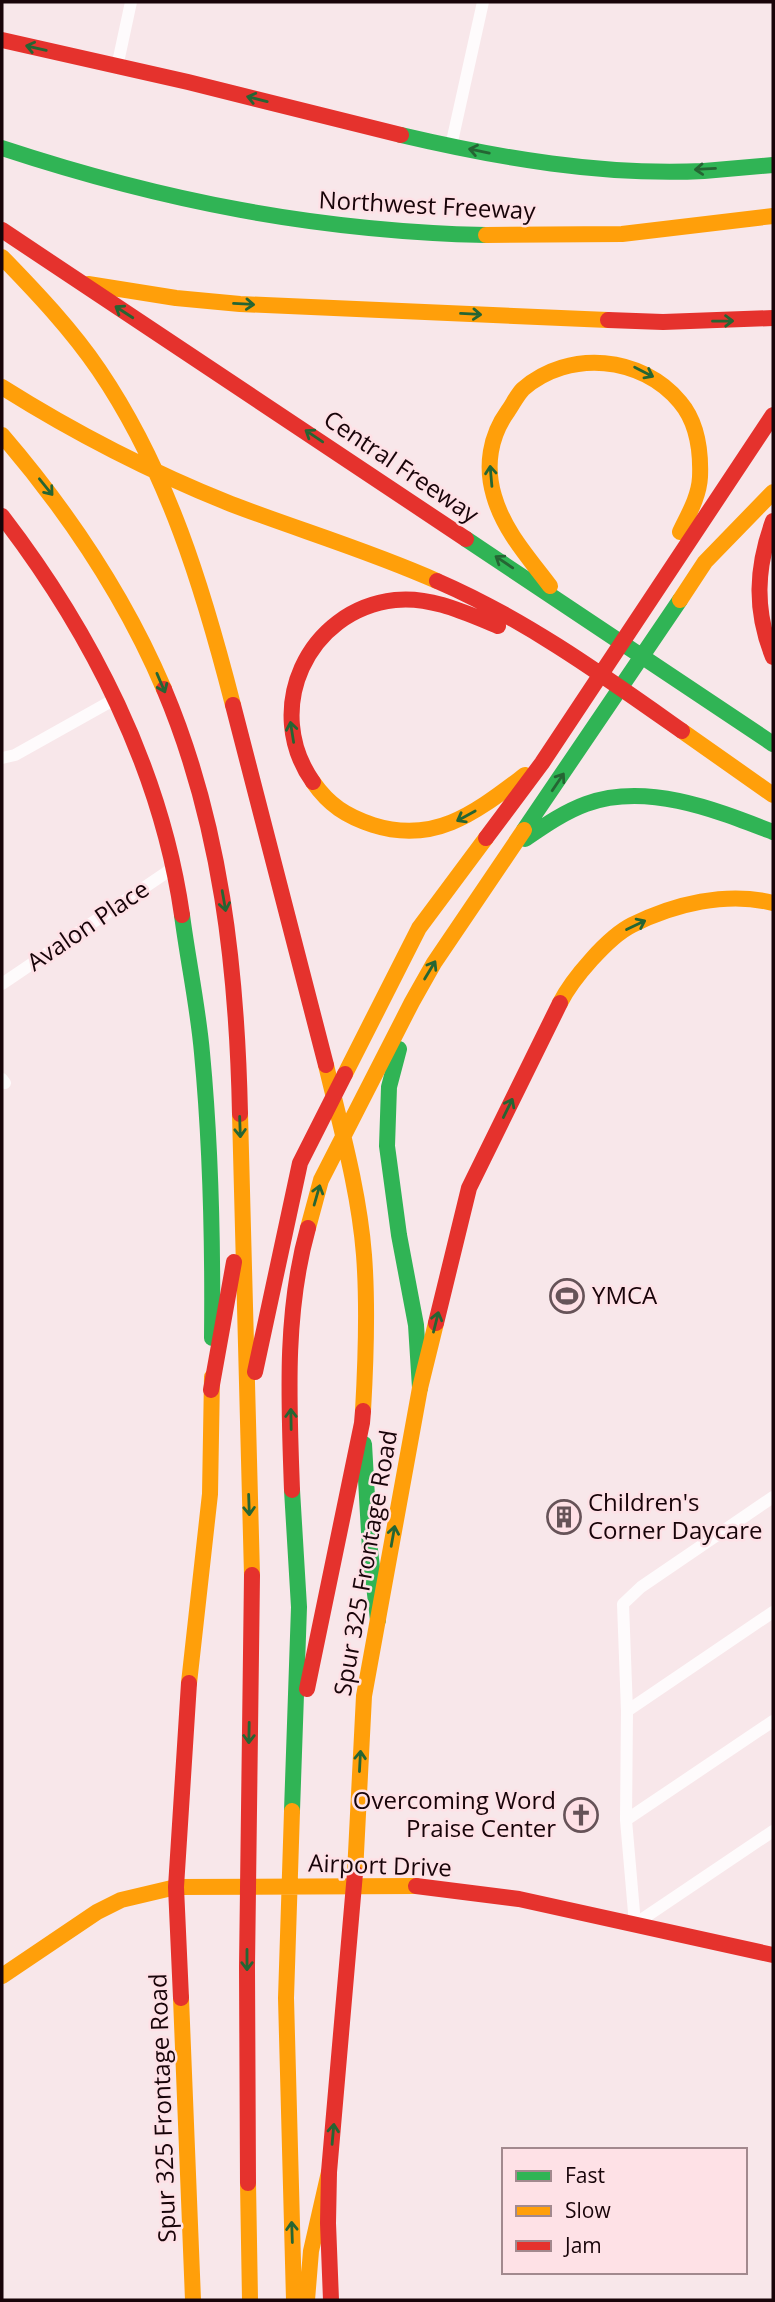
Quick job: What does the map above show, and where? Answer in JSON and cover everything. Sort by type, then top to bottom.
[{"type":"main road","points":[[2,40],[491,154],[595,167],[677,171],[773,165]]},
{"type":"main road","name":"Northwest Freeway","points":[[2,148],[115,183],[209,205],[373,230],[490,237],[602,235],[773,216]]},
{"type":"main road","points":[[684,228],[773,208]]},
{"type":"main road","name":"Central Freeway","points":[[2,230],[558,598],[773,744]]},
{"type":"main road","points":[[2,257],[49,306],[100,370],[138,432],[167,492],[196,567],[317,1027],[351,1168],[364,1254],[367,1340],[362,1423],[294,1750]]},
{"type":"main road","points":[[2,270],[176,298],[253,304],[637,321],[743,321],[773,318]]},
{"type":"main road","points":[[558,598],[507,527],[497,505],[490,477],[491,448],[495,430],[503,415],[513,399],[529,384],[551,370],[591,360],[614,361],[641,369],[660,381],[689,415],[697,436],[700,477],[693,506],[655,578],[653,594]]},
{"type":"main road","points":[[2,387],[89,440],[160,474],[447,585],[507,616],[658,713],[773,795]]},
{"type":"main road","points":[[246,1413],[300,1163],[419,928],[542,763],[773,415]]},
{"type":"main road","points":[[2,435],[59,503],[97,560],[157,673],[185,741],[207,816],[225,905],[236,996],[252,1630],[246,2188],[250,2300]]},
{"type":"main road","points":[[294,2300],[286,1998],[299,1606],[292,1487],[289,1334],[301,1251],[321,1180],[434,963],[705,562],[773,492]]},
{"type":"main road","points":[[2,516],[23,541],[71,615],[115,699],[156,804],[173,868]]},
{"type":"main road","points":[[773,521],[761,554],[757,589],[762,628],[773,657]]},
{"type":"main road","points":[[542,763],[456,822],[431,830],[405,832],[380,828],[356,821],[335,807],[316,789],[298,756],[291,733],[290,710],[297,674],[318,639],[332,625],[351,614],[388,600],[411,599],[447,605],[530,641],[551,642]]},
{"type":"main road","points":[[514,847],[560,816],[579,807],[598,800],[638,796],[701,807],[773,832]]},
{"type":"main road","name":"Spur 325 Frontage Road","points":[[173,868],[202,1052],[214,1257],[209,1494],[188,1694],[177,1887],[193,2300]]},
{"type":"main road","name":"Spur 325 Frontage Road","points":[[331,2300],[329,2172],[354,1885],[364,1696],[420,1388],[469,1188],[567,989],[601,950],[630,926],[710,899],[758,899],[773,903]]},
{"type":"main road","points":[[412,1002],[389,1087],[387,1146],[416,1325],[420,1388]]},
{"type":"main road","points":[[211,1390],[243,1207]]},
{"type":"main road","points":[[362,1423],[370,1550],[378,1620]]},
{"type":"main road","name":"Airport Drive","points":[[2,1976],[97,1912],[121,1900],[177,1887],[204,1886],[422,1886],[519,1899],[772,1953]]},
{"type":"main road","points":[[307,2300],[311,2251],[329,2172]]},
{"type":"main road","points":[[236,2300],[246,2188]]},
{"type":"street","points":[[117,67],[131,2]]},
{"type":"street","points":[[451,146],[483,2]]},
{"type":"street","points":[[2,758],[15,755],[115,699]]},
{"type":"street","name":"Avalon Place","points":[[2,984],[173,868]]},
{"type":"street","points":[[773,1497],[641,1587],[623,1604],[627,1711],[626,1820],[635,1924],[773,1831]]},
{"type":"street","points":[[627,1711],[773,1612]]},
{"type":"street","points":[[626,1820],[773,1721]]},
{"type":"traffic: fast","points":[[401,135],[513,158],[590,168],[666,172],[773,165]]},
{"type":"traffic: fast","points":[[2,148],[122,183],[241,210],[361,227],[486,235]]},
{"type":"traffic: fast","points":[[466,539],[773,744]]},
{"type":"traffic: fast","points":[[524,830],[680,600]]},
{"type":"traffic: fast","points":[[525,839],[562,815],[586,804],[633,796],[657,797],[705,808],[773,832]]},
{"type":"traffic: fast","points":[[182,915],[198,1018],[208,1124],[212,1338]]},
{"type":"traffic: fast","points":[[399,1049],[389,1087],[387,1146],[399,1235],[416,1325],[420,1388]]},
{"type":"traffic: fast","points":[[364,1444],[370,1550],[378,1620]]},
{"type":"traffic: fast","points":[[292,1490],[299,1607],[292,1811]]},
{"type":"traffic: slow","points":[[486,235],[622,234],[773,216]]},
{"type":"traffic: slow","points":[[2,257],[77,340],[99,370],[145,449],[164,490],[196,574],[233,705]]},
{"type":"traffic: slow","points":[[88,284],[176,298],[240,304],[608,320]]},
{"type":"traffic: slow","points":[[550,586],[504,521],[494,496],[490,474],[493,441],[502,421],[523,389],[541,376],[583,363],[626,367],[646,375],[680,402],[697,438],[700,458],[700,477],[695,499],[680,532]]},
{"type":"traffic: slow","points":[[2,387],[85,436],[172,479],[231,504],[437,581]]},
{"type":"traffic: slow","points":[[2,435],[50,494],[93,556],[131,621],[164,689]]},
{"type":"traffic: slow","points":[[680,600],[705,562],[773,492]]},
{"type":"traffic: slow","points":[[682,731],[773,795]]},
{"type":"traffic: slow","points":[[313,782],[325,797],[354,818],[396,830],[417,831],[455,821],[490,801],[525,775]]},
{"type":"traffic: slow","points":[[308,1228],[321,1180],[412,1002],[434,963],[524,830]]},
{"type":"traffic: slow","points":[[345,1074],[419,928],[486,838]]},
{"type":"traffic: slow","points":[[560,1003],[573,982],[592,960],[612,939],[632,925],[665,911],[719,899],[737,898],[773,903]]},
{"type":"traffic: slow","points":[[326,1065],[349,1160],[362,1231],[366,1314],[363,1411]]},
{"type":"traffic: slow","points":[[240,1114],[252,1575]]},
{"type":"traffic: slow","points":[[355,1873],[364,1696],[420,1388],[436,1323]]},
{"type":"traffic: slow","points":[[189,1683],[210,1494],[212,1377]]},
{"type":"traffic: slow","points":[[292,1811],[286,1998],[294,2300]]},
{"type":"traffic: slow","points":[[2,1976],[97,1912],[121,1900],[176,1887],[416,1886]]},
{"type":"traffic: slow","points":[[181,1998],[193,2300]]},
{"type":"traffic: slow","points":[[307,2300],[311,2251],[329,2172]]},
{"type":"traffic: slow","points":[[248,2183],[250,2300]]},
{"type":"traffic: jam","points":[[2,40],[188,82],[401,135]]},
{"type":"traffic: jam","points":[[2,230],[466,539]]},
{"type":"traffic: jam","points":[[608,320],[663,322],[773,318]]},
{"type":"traffic: jam","points":[[486,838],[542,763],[773,415]]},
{"type":"traffic: jam","points":[[2,516],[65,607],[118,704],[158,807],[182,915]]},
{"type":"traffic: jam","points":[[773,521],[763,555],[760,589],[763,623],[773,657]]},
{"type":"traffic: jam","points":[[437,581],[533,631],[682,731]]},
{"type":"traffic: jam","points":[[313,782],[298,754],[292,725],[293,695],[302,668],[317,643],[338,623],[364,608],[408,599],[435,603],[498,626]]},
{"type":"traffic: jam","points":[[164,689],[200,792],[222,898],[235,1005],[240,1114]]},
{"type":"traffic: jam","points":[[233,705],[326,1065]]},
{"type":"traffic: jam","points":[[436,1323],[469,1188],[560,1003]]},
{"type":"traffic: jam","points":[[255,1372],[300,1163],[345,1074]]},
{"type":"traffic: jam","points":[[292,1490],[289,1391],[292,1325],[300,1260],[308,1228]]},
{"type":"traffic: jam","points":[[211,1390],[234,1262]]},
{"type":"traffic: jam","points":[[307,1689],[363,1411]]},
{"type":"traffic: jam","points":[[248,2183],[247,1967],[252,1575]]},
{"type":"traffic: jam","points":[[181,1998],[176,1887],[189,1683]]},
{"type":"traffic: jam","points":[[331,2300],[329,2172],[355,1873]]},
{"type":"traffic: jam","points":[[416,1886],[519,1899],[773,1955]]},
{"type":"place","name":"YMCA","points":[[567,1296]]},
{"type":"place","name":"Children's Corner Daycare","points":[[564,1517]]},
{"type":"place","name":"Overcoming Word Praise Center","points":[[581,1815]]}]
